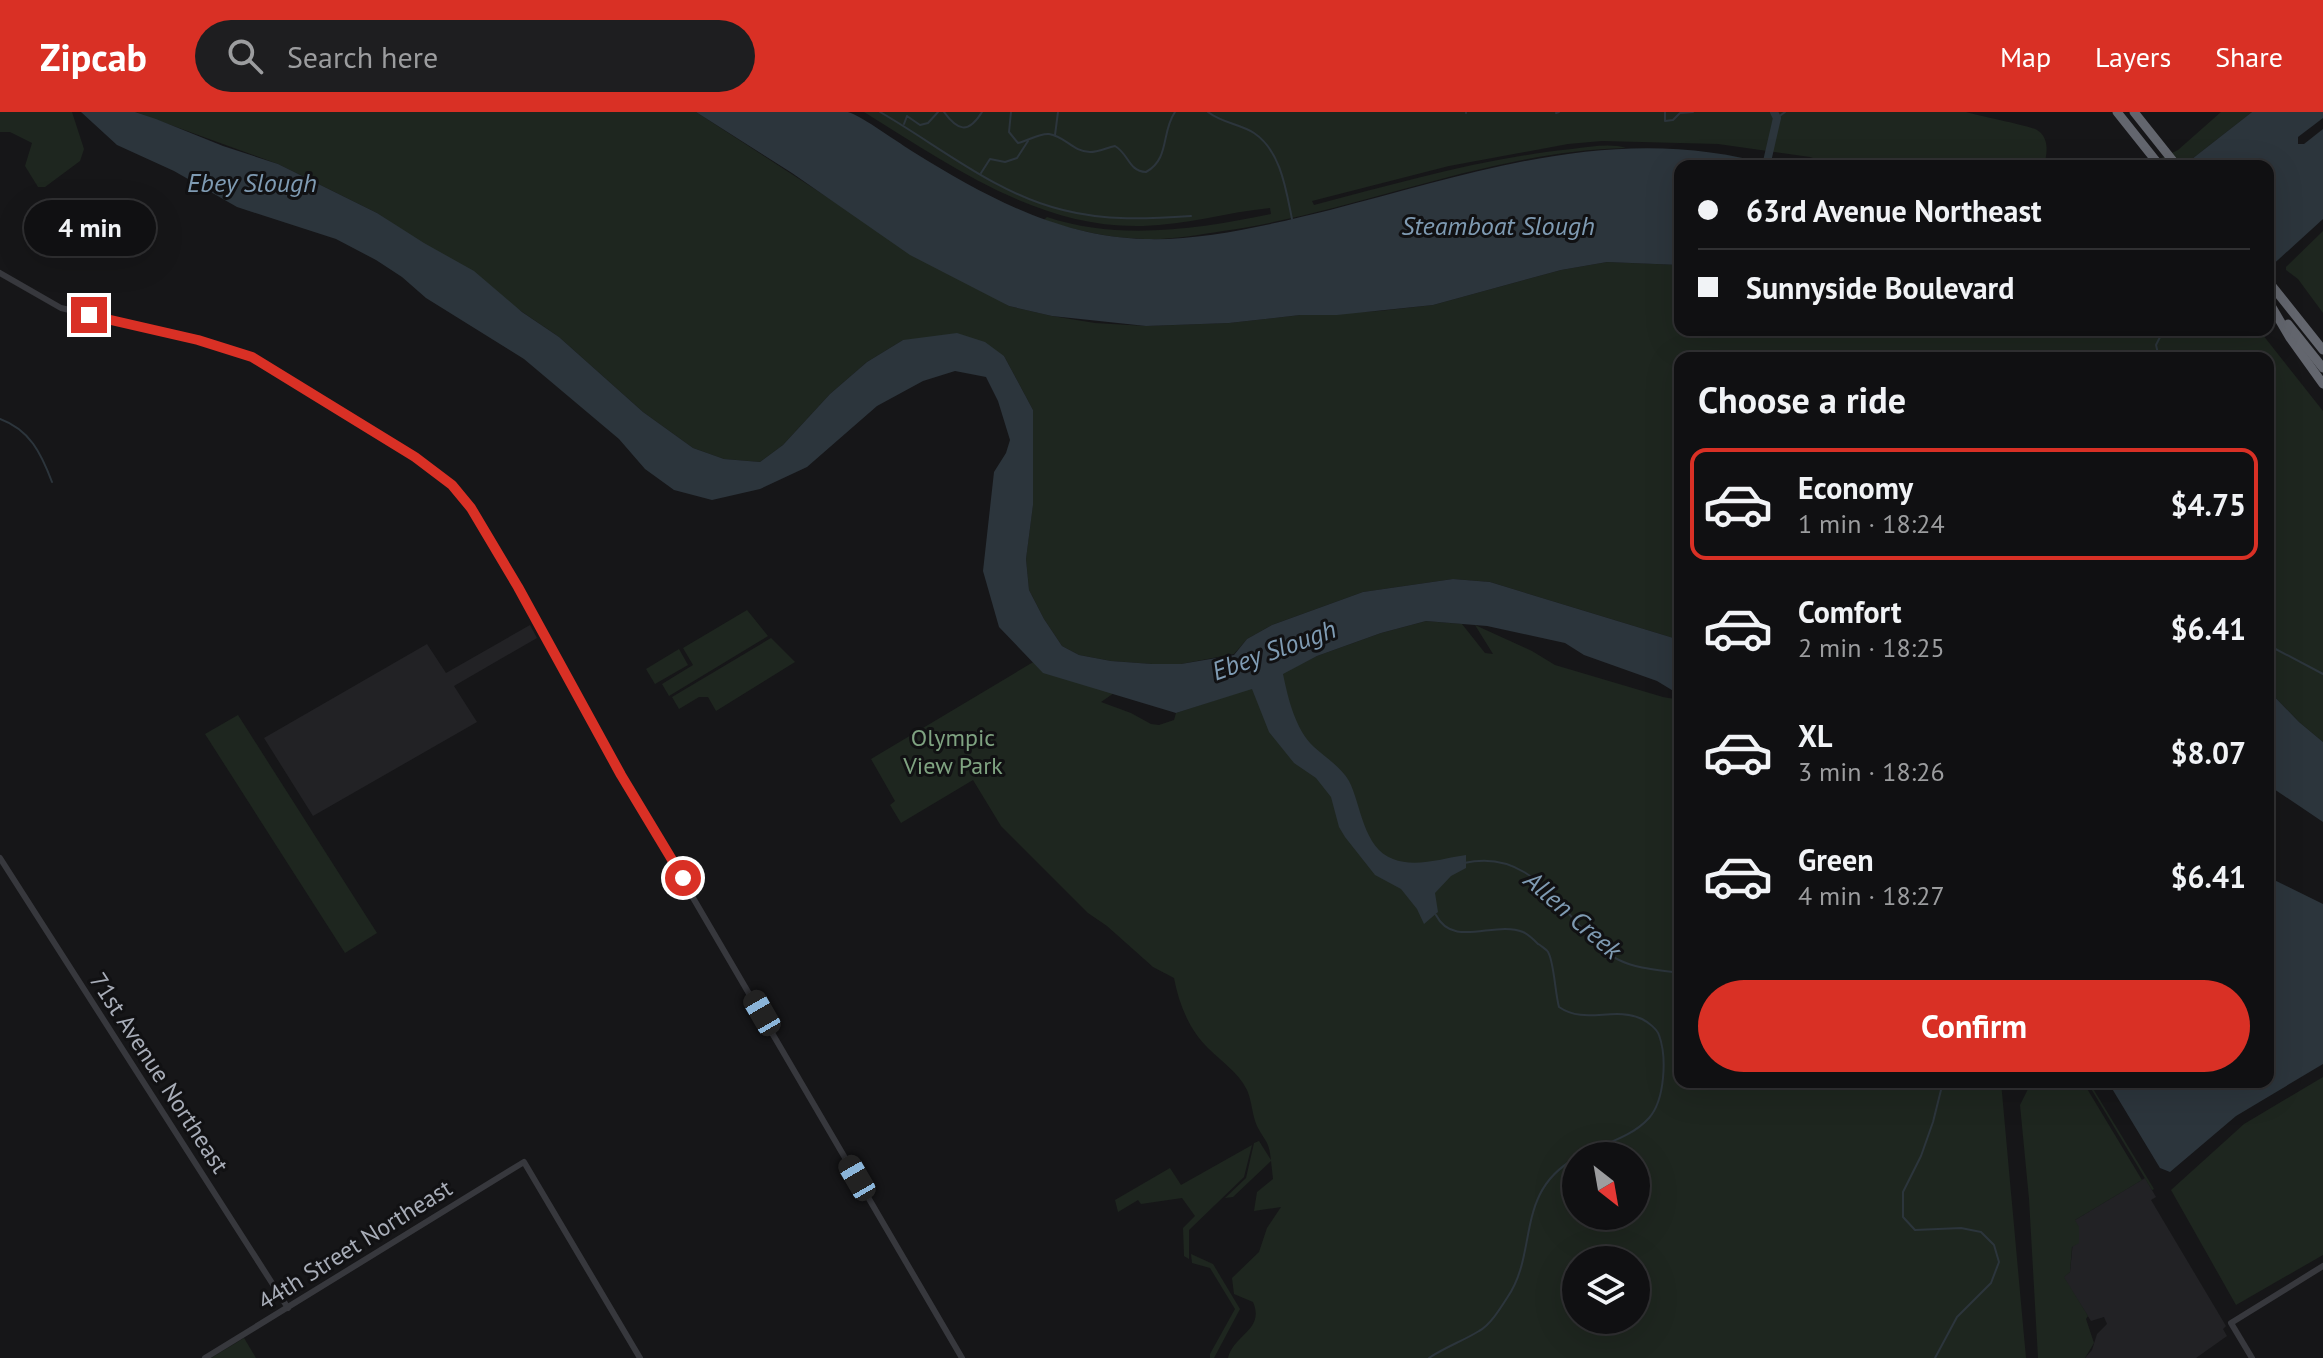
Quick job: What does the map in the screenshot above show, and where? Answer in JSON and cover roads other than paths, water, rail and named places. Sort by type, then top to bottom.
[{"type":"highway","points":[[2117,112],[2155,160]]},
{"type":"highway","points":[[2134,112],[2172,160]]},
{"type":"highway","points":[[2274,289],[2323,350]]},
{"type":"highway","points":[[2274,307],[2323,368]]},
{"type":"highway","points":[[2274,310],[2323,384]]},
{"type":"street","points":[[0,273],[61,308],[198,340],[252,357],[415,457],[442,476],[462,496],[518,587],[630,790],[962,1358]]},
{"type":"street","name":"71st Avenue Northeast","points":[[0,858],[288,1308]]},
{"type":"street","name":"44th Street Northeast","points":[[205,1358],[524,1162],[640,1358]]},
{"type":"street","points":[[2252,1358],[2231,1323],[2323,1266]]},
{"type":"water","name":"Ebey Slough","points":[[81,112],[135,112],[156,119],[278,164],[377,213],[474,271],[522,312],[559,337],[643,412],[693,448],[724,459],[760,462],[783,445],[830,394],[867,362],[903,340],[957,333],[985,342],[1004,356],[1033,410],[1033,505],[1026,559],[1029,590],[1062,646],[1079,655],[1111,661],[1181,664],[1234,655],[1247,639],[1272,625],[1363,592],[1453,579],[1490,582],[1674,638],[1674,691],[1657,681],[1584,655],[1565,643],[1487,626],[1426,621],[1317,656],[1283,674],[1290,703],[1307,740],[1346,776],[1369,836],[1383,853],[1411,863],[1466,855],[1466,868],[1451,876],[1435,893],[1438,912],[1424,924],[1401,889],[1375,875],[1345,837],[1331,797],[1316,778],[1294,763],[1269,732],[1252,689],[1176,713],[1043,673],[999,627],[983,571],[994,472],[1010,440],[998,401],[986,377],[955,371],[923,381],[877,406],[807,467],[760,489],[712,500],[674,490],[645,469],[619,439],[524,359],[426,298],[376,260],[336,239],[237,207],[174,171],[117,145]]},
{"type":"water","name":"Steamboat Slough","points":[[696,112],[848,112],[969,185],[1025,212],[1083,231],[1145,239],[1190,237],[1285,221],[1441,180],[1551,156],[1661,148],[1717,153],[1748,160],[1674,160],[1674,265],[1607,262],[1561,270],[1433,305],[1229,323],[1146,326],[1052,316],[1009,306],[910,255],[792,173]]},
{"type":"water","points":[[2252,112],[2323,112],[2323,219],[2274,264],[2274,160],[2191,160]]},
{"type":"water","points":[[2274,696],[2323,742],[2323,822],[2274,789]]},
{"type":"water","points":[[2274,880],[2323,904],[2323,1064],[2236,1116],[2170,1172],[2160,1168],[2112,1088],[2274,1088]]},
{"type":"waterway","points":[[880,112],[968,168],[1038,203],[1079,214],[1111,218],[1191,216]]},
{"type":"waterway","points":[[904,124],[907,116],[920,125],[928,123],[938,112]]},
{"type":"waterway","points":[[944,112],[953,123],[963,127],[972,124],[982,112]]},
{"type":"waterway","points":[[1011,112],[1009,132],[1018,143],[1049,134],[1084,151],[1115,146],[1136,169],[1146,172],[1159,160],[1175,112]]},
{"type":"waterway","points":[[1055,135],[1058,112]]},
{"type":"waterway","points":[[1208,112],[1243,127],[1263,141],[1281,172],[1292,219]]},
{"type":"waterway","points":[[1665,112],[1665,121],[1673,120],[1680,113],[1693,112]]},
{"type":"waterway","points":[[1767,160],[1777,118],[1774,112]]},
{"type":"waterway","points":[[1777,118],[1785,112]]},
{"type":"waterway","points":[[981,173],[990,159],[1005,162],[1017,158],[1028,141]]},
{"type":"waterway","points":[[2158,352],[2156,345],[2160,337]]},
{"type":"waterway","points":[[0,419],[27,436],[52,482]]},
{"type":"waterway","points":[[2274,648],[2323,674]]},
{"type":"waterway","name":"Allen Creek","points":[[1464,863],[1504,863],[1521,870],[1550,893],[1611,955],[1633,965],[1674,972]]},
{"type":"waterway","points":[[1436,915],[1443,925],[1453,930],[1512,929],[1525,933],[1550,956],[1559,1007],[1579,1015],[1631,1015],[1647,1022],[1658,1033],[1664,1066],[1658,1101],[1642,1125],[1611,1142]]},
{"type":"waterway","name":"Allen Creek","points":[[1935,1358],[1957,1317],[1991,1283],[1999,1262],[1994,1245],[1981,1232],[1961,1228],[1915,1230],[1903,1217],[1903,1192],[1921,1156],[1942,1088]]},
{"type":"waterway","points":[[1429,1358],[1473,1335],[1498,1312],[1517,1280],[1535,1205],[1544,1188],[1562,1168]]},
{"type":"park label","name":"Olympic View Park","points":[[953,752]]}]
